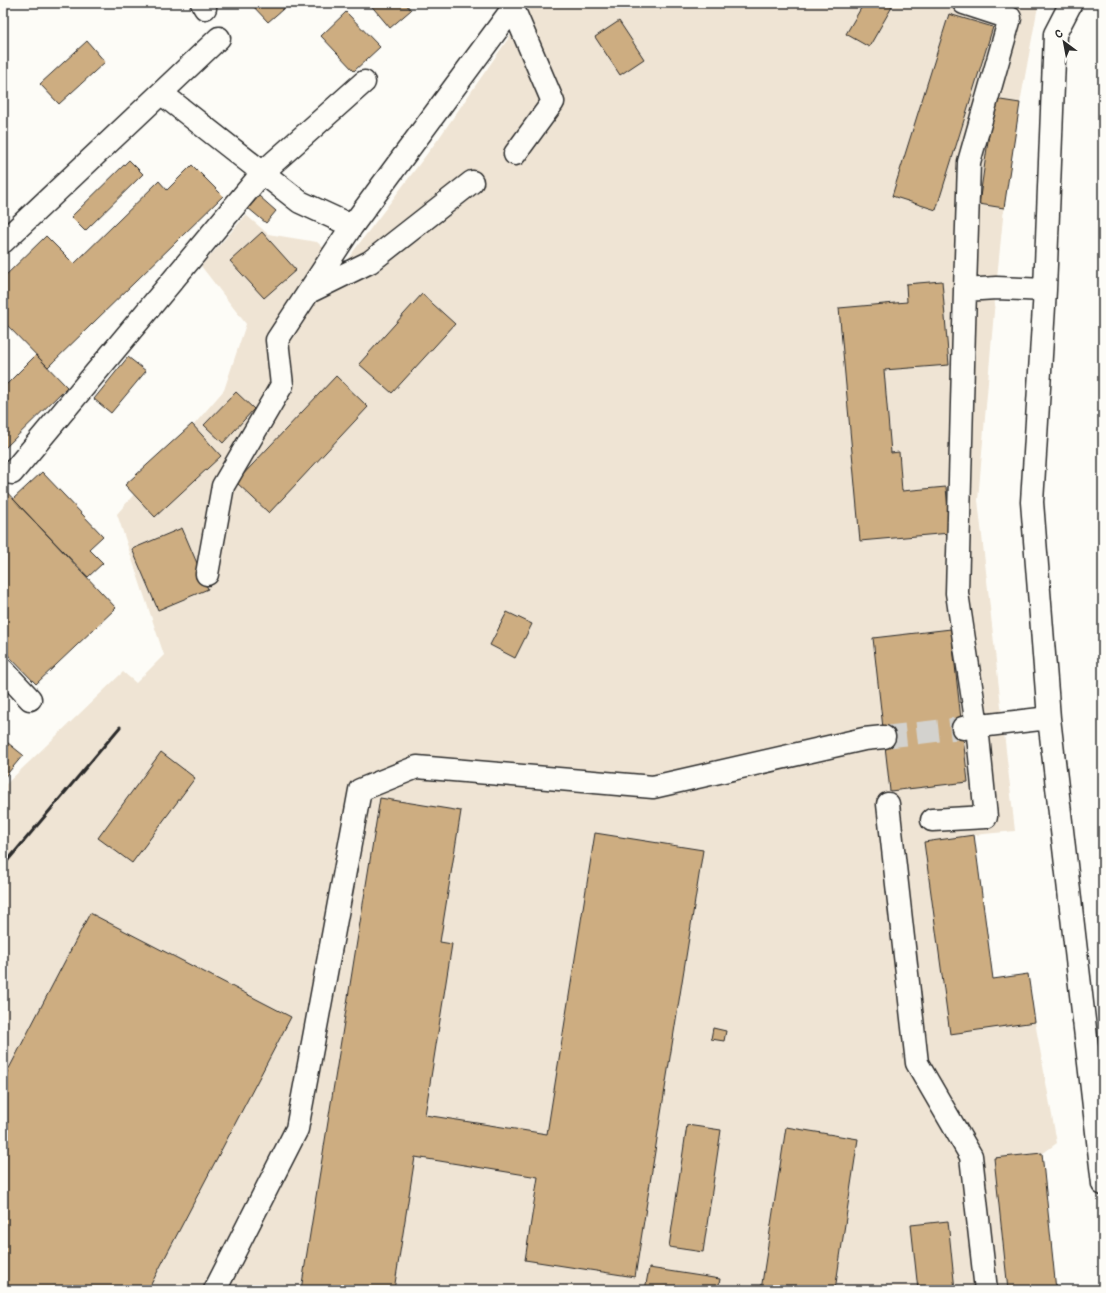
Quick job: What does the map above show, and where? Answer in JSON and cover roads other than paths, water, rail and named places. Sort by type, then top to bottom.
[{"type":"lane","points":[[932,820],[986,817],[970,727],[957,593],[965,290],[969,162],[1010,18],[964,3]]},
{"type":"lane","points":[[1071,3],[1055,34],[1045,290],[1032,502],[1049,718],[1103,1184]]},
{"type":"lane","points":[[514,6],[554,102],[515,154]]},
{"type":"lane","points":[[206,574],[223,486],[282,385],[277,340],[352,226],[514,6]]},
{"type":"lane","points":[[3,242],[219,38]]},
{"type":"lane","points":[[12,473],[263,172],[364,82]]},
{"type":"lane","points":[[161,93],[300,202],[352,226]]},
{"type":"lane","points":[[308,293],[370,262],[472,182]]},
{"type":"lane","points":[[965,290],[996,288],[1045,290]]},
{"type":"lane","points":[[3,670],[30,699]]},
{"type":"lane","points":[[970,727],[1049,718]]},
{"type":"lane","points":[[215,1290],[297,1129],[360,790],[417,766],[653,787],[864,739],[884,737]]},
{"type":"lane","points":[[888,804],[917,1063],[971,1156],[986,1290]]},
{"type":"tunnel","points":[[884,737],[962,728]]},
{"type":"railway","points":[[3,866],[120,727]]}]
